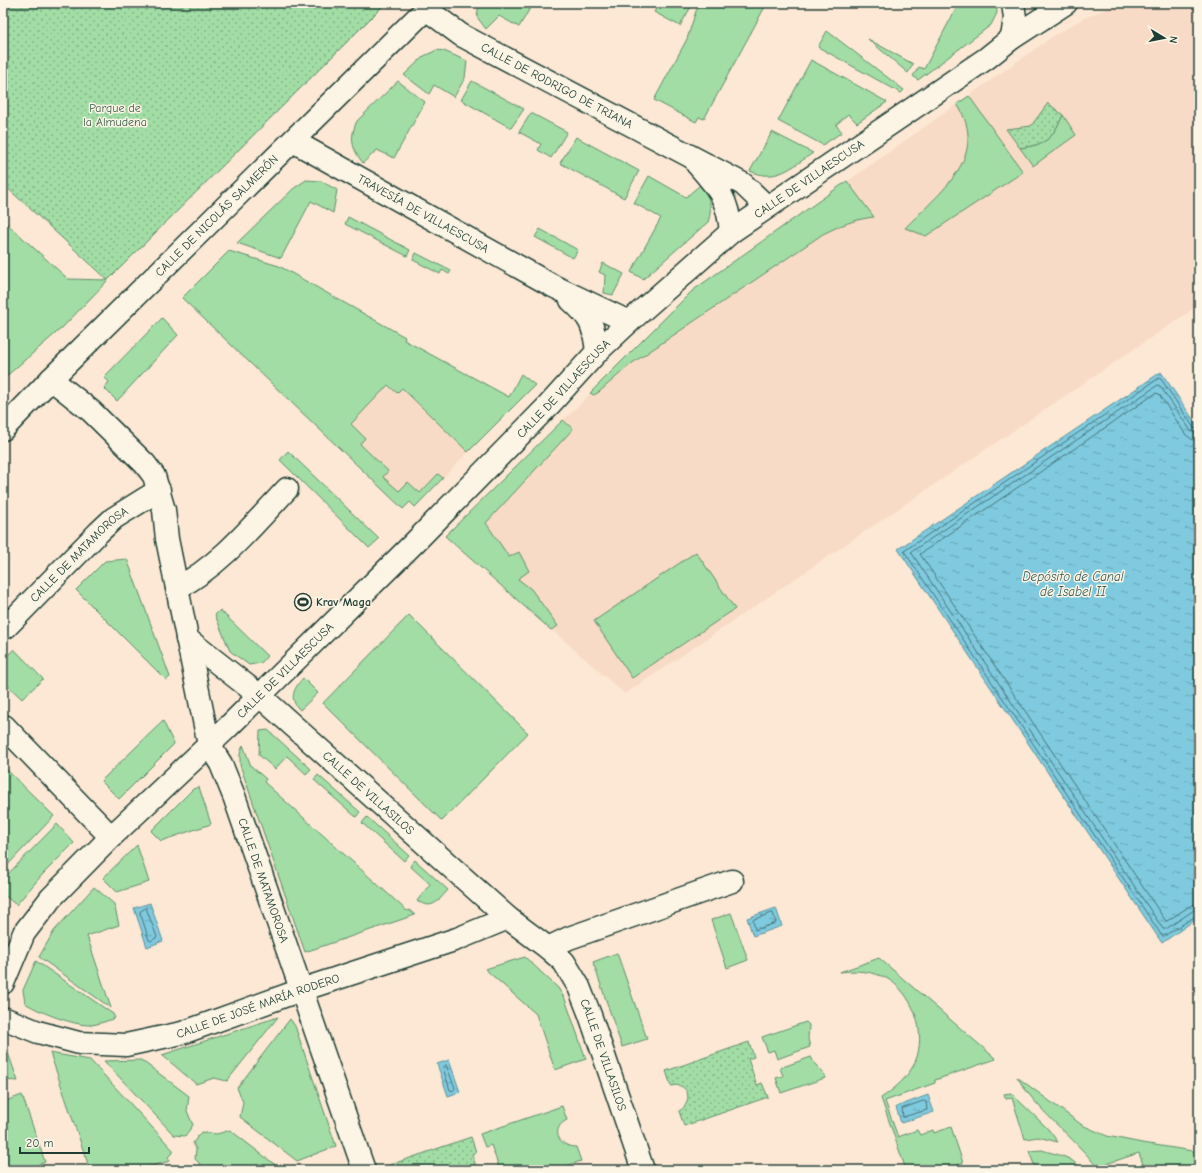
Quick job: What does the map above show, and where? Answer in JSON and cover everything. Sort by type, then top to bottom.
[{"type":"street","points":[[1012,38],[1015,18],[1013,3]]},
{"type":"street","name":"CALLE DE VILLAESCUSA","points":[[3,983],[24,933],[51,898],[111,837],[260,696],[485,471],[549,405],[597,352],[629,322],[731,232],[987,58],[1012,38],[1061,4]]},
{"type":"street","name":"CALLE DE NICOLÁS SALMERÓN","points":[[3,429],[51,379],[429,6]]},
{"type":"street","name":"CALLE DE RODRIGO DE TRIANA","points":[[429,6],[461,35],[743,184],[768,207]]},
{"type":"street","name":"TRAVESÍA DE VILLAESCUSA","points":[[293,141],[553,286],[629,322]]},
{"type":"street","name":"CALLE DE RODRIGO DE TRIANA","points":[[691,157],[720,191],[729,213],[731,232]]},
{"type":"street","name":"TRAVESÍA DE VILLAESCUSA","points":[[553,286],[585,313],[592,322],[597,352]]},
{"type":"street","name":"CALLE DE MATAMOROSA","points":[[51,379],[91,411],[145,464],[154,476],[159,490],[187,639],[209,744],[221,764],[234,796],[364,1170]]},
{"type":"street","points":[[177,588],[198,578],[212,566],[287,489]]},
{"type":"street","name":"CALLE DE MATAMOROSA","points":[[6,627],[114,518],[159,490]]},
{"type":"street","name":"CALLE DE VILLASILOS","points":[[187,639],[260,696],[508,918],[564,962],[579,987],[643,1170]]},
{"type":"street","points":[[4,726],[111,837]]},
{"type":"street","points":[[548,948],[569,938],[732,881]]},
{"type":"street","name":"CALLE DE JOSÉ MARÍA RODERO","points":[[3,1018],[38,1032],[79,1043],[126,1045],[182,1033],[301,990],[457,939],[508,918]]},
{"type":"shaded area","points":[[1120,3],[1199,3],[1199,305],[625,694],[445,536],[579,405],[692,291],[1055,35],[1084,18]]},
{"type":"shaded area","points":[[361,359],[396,393],[401,388],[468,452],[415,507],[410,502],[403,509],[306,416]]},
{"type":"green space","name":"Parque de la Almudena","points":[[3,3],[386,3],[108,280],[3,184]]},
{"type":"green space","points":[[479,3],[533,3],[519,27],[499,16],[486,29],[477,17]]},
{"type":"green space","points":[[660,3],[693,3],[680,26],[654,12]]},
{"type":"green space","points":[[701,3],[767,3],[704,119],[699,117],[696,122],[654,100],[687,39],[696,11]]},
{"type":"green space","points":[[959,3],[996,3],[997,13],[991,25],[918,80],[913,76],[919,67],[924,69]]},
{"type":"green space","points":[[827,31],[904,90],[901,93],[818,47]]},
{"type":"green space","points":[[868,39],[913,64],[908,73]]},
{"type":"green space","points":[[437,50],[444,51],[467,61],[465,78],[454,97],[434,85],[429,94],[404,75],[424,56]]},
{"type":"green space","points":[[811,60],[887,102],[857,123],[848,114],[836,125],[842,132],[823,145],[778,121]]},
{"type":"green space","points":[[398,81],[425,102],[394,158],[377,150],[363,163],[356,153],[352,138],[357,121]]},
{"type":"green space","points":[[472,81],[524,109],[511,128],[461,100]]},
{"type":"green space","points":[[969,96],[1023,172],[926,236],[905,228],[945,187],[956,173],[964,157],[968,141],[966,123],[957,104]]},
{"type":"green space","points":[[1048,103],[1063,115],[1055,130],[1042,142],[1036,145],[1020,148],[1006,129],[1031,126]]},
{"type":"green space","points":[[531,113],[567,132],[551,158],[538,150],[541,144],[519,132]]},
{"type":"green space","points":[[1063,115],[1076,135],[1033,166],[1020,148],[1036,145],[1047,139],[1055,130]]},
{"type":"green space","points":[[772,132],[813,153],[791,168],[776,174],[759,174],[750,171]]},
{"type":"green space","points":[[576,137],[639,171],[624,198],[560,163]]},
{"type":"green space","points":[[649,176],[686,197],[700,185],[710,202],[710,217],[708,222],[643,279],[631,272],[661,218],[634,203]]},
{"type":"green space","points":[[306,180],[321,181],[337,190],[333,213],[311,201],[281,258],[237,243],[293,189]]},
{"type":"green space","points":[[847,181],[874,217],[847,223],[823,234],[631,364],[599,392],[594,395],[590,393],[692,291]]},
{"type":"green space","points":[[348,217],[410,250],[407,256],[345,224]]},
{"type":"green space","points":[[3,220],[68,279],[108,280],[63,327],[3,379]]},
{"type":"green space","points":[[540,229],[578,250],[573,258],[535,237]]},
{"type":"green space","points":[[229,251],[279,266],[405,337],[404,340],[509,397],[521,374],[535,385],[468,452],[402,388],[397,393],[388,385],[351,424],[365,438],[360,444],[388,471],[383,477],[399,491],[408,482],[420,493],[438,474],[443,478],[415,507],[410,502],[403,509],[182,298]]},
{"type":"green space","points":[[416,253],[451,271],[449,274],[442,270],[440,274],[413,260]]},
{"type":"green space","points":[[603,263],[624,274],[613,295],[604,293],[605,275],[599,272]]},
{"type":"green space","points":[[162,318],[178,335],[117,401],[104,388],[109,382],[104,377]]},
{"type":"green space","points":[[563,420],[573,429],[486,523],[509,557],[519,552],[529,571],[518,579],[531,589],[558,626],[551,630],[445,536]]},
{"type":"green space","points":[[288,451],[379,539],[369,548],[280,460]]},
{"type":"green space","points":[[696,552],[735,609],[632,678],[594,621]]},
{"type":"green space","points":[[127,559],[170,677],[166,680],[76,590],[105,561]]},
{"type":"green space","points":[[220,610],[267,656],[261,663],[249,665],[230,651],[215,615]]},
{"type":"green space","points":[[409,615],[528,733],[442,821],[323,703]]},
{"type":"green space","points":[[14,649],[43,679],[22,699],[3,681],[3,660]]},
{"type":"green space","points":[[303,678],[318,693],[300,710],[296,706],[293,698],[297,686]]},
{"type":"green space","points":[[163,721],[174,744],[119,799],[101,781]]},
{"type":"green space","points":[[268,730],[311,769],[306,774],[287,756],[275,769],[259,755],[260,731]]},
{"type":"green space","points":[[243,745],[251,766],[266,779],[264,782],[407,911],[409,910],[415,915],[305,952],[240,765],[240,754]]},
{"type":"green space","points":[[3,766],[54,816],[3,870]]},
{"type":"green space","points":[[318,775],[360,812],[356,817],[314,780]]},
{"type":"green space","points":[[199,787],[211,824],[161,841],[151,831],[193,789]]},
{"type":"green space","points":[[367,817],[409,855],[404,861],[362,823]]},
{"type":"green space","points":[[57,824],[74,843],[42,875],[16,905],[3,894],[3,879]]},
{"type":"green space","points":[[137,845],[149,882],[117,892],[103,878]]},
{"type":"green space","points":[[415,860],[448,890],[438,901],[431,905],[422,904],[417,901],[430,884],[410,866]]},
{"type":"green space","points":[[94,887],[114,904],[119,925],[87,936],[111,1008],[39,957],[54,931]]},
{"type":"green space","points":[[731,913],[748,960],[727,968],[711,920]]},
{"type":"green space","points":[[617,953],[647,1039],[622,1047],[593,962]]},
{"type":"green space","points":[[525,957],[558,988],[565,999],[586,1059],[555,1070],[536,1014],[485,969]]},
{"type":"green space","points":[[879,958],[996,1059],[935,1080],[935,1083],[885,1101],[898,1137],[917,1130],[920,1135],[933,1130],[934,1133],[951,1127],[963,1163],[944,1170],[906,1170],[881,1098],[902,1081],[912,1068],[917,1057],[919,1032],[917,1019],[912,1007],[906,996],[898,987],[882,976],[864,972],[840,972]]},
{"type":"green space","points":[[36,961],[113,1014],[115,1018],[97,1024],[84,1025],[57,1018],[25,1003],[23,990]]},
{"type":"green space","points":[[278,1017],[227,1081],[214,1078],[196,1084],[162,1055]]},
{"type":"green space","points":[[290,1019],[295,1026],[336,1146],[297,1161],[240,1117],[243,1102],[237,1088]]},
{"type":"green space","points":[[806,1022],[809,1025],[808,1039],[810,1047],[777,1059],[774,1050],[768,1052],[762,1037]]},
{"type":"green space","points":[[749,1042],[754,1057],[748,1059],[757,1085],[762,1083],[768,1097],[684,1126],[679,1111],[687,1103],[687,1094],[682,1087],[677,1085],[671,1086],[666,1071]]},
{"type":"green space","points":[[8,1053],[18,1081],[3,1080],[3,1061]]},
{"type":"green space","points":[[50,1053],[90,1060],[174,1151],[168,1157],[170,1161],[137,1170],[90,1170]]},
{"type":"green space","points":[[811,1057],[825,1075],[825,1078],[781,1093],[776,1078],[783,1076],[780,1068]]},
{"type":"green space","points":[[141,1060],[189,1096],[187,1111],[193,1125],[185,1136],[174,1135],[104,1061]]},
{"type":"green space","points":[[1017,1077],[1082,1125],[1107,1136],[1199,1152],[1199,1170],[1145,1170],[1139,1153],[1097,1167],[1077,1144],[1034,1101]]},
{"type":"green space","points":[[1011,1093],[1048,1129],[1058,1142],[1038,1137],[1025,1139],[1012,1098],[1006,1099],[1004,1094]]},
{"type":"green space","points":[[22,1095],[45,1162],[24,1170],[3,1170],[3,1102]]},
{"type":"green space","points":[[562,1106],[567,1120],[562,1123],[559,1128],[558,1136],[565,1144],[576,1147],[581,1161],[555,1170],[500,1170],[491,1145],[485,1147],[480,1134]]},
{"type":"green space","points":[[230,1130],[282,1170],[206,1170],[195,1159],[196,1149],[193,1143],[201,1132],[217,1134]]},
{"type":"green space","points":[[471,1137],[476,1152],[472,1154],[477,1170],[385,1170],[384,1167]]},
{"type":"green space","points":[[1042,1150],[1069,1159],[1078,1165],[1081,1170],[1036,1170],[1029,1151]]},
{"type":"water","name":"Depósito de Canal de Isabel II","points":[[1161,372],[1199,428],[1199,917],[1162,943],[898,549]]},
{"type":"water","points":[[150,903],[163,941],[147,947],[134,908]]},
{"type":"water","points":[[776,908],[782,926],[753,936],[747,918]]},
{"type":"water","points":[[449,1060],[460,1092],[448,1096],[437,1064]]},
{"type":"water","points":[[928,1095],[934,1112],[901,1123],[896,1107]]},
{"type":"place","name":"Krav Maga","points":[[303,602]]}]
